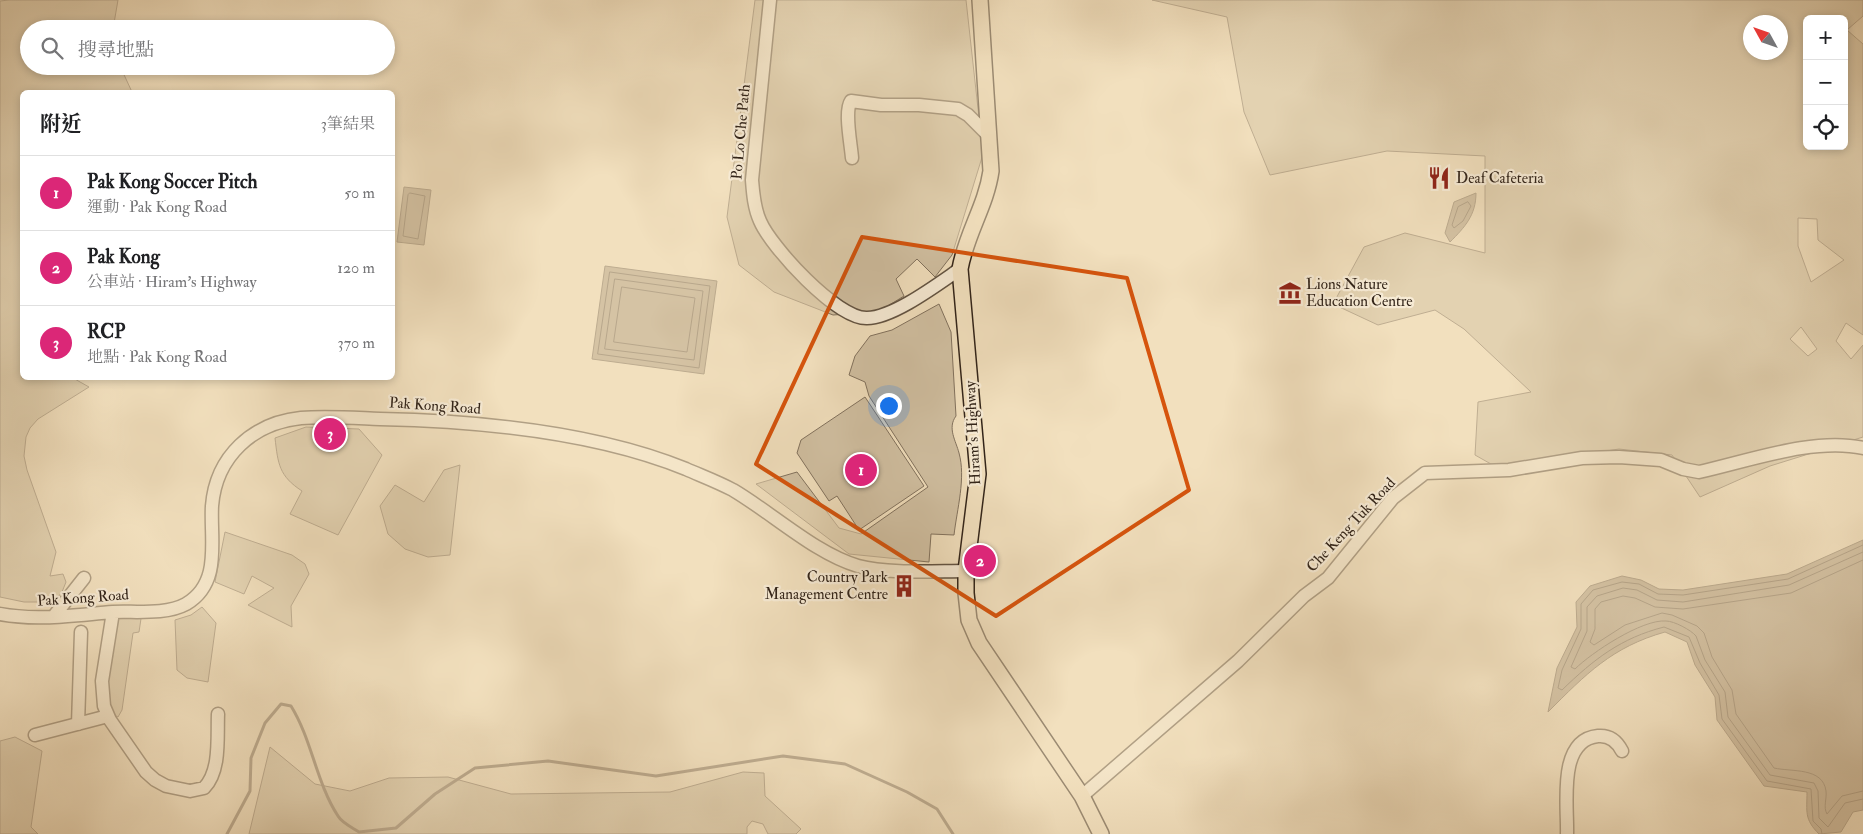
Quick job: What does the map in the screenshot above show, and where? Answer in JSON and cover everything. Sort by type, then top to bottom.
[{"type":"main road","name":"Hiram's Highway","points":[[980,0],[991,170],[988,190],[967,240],[960,269],[978,474],[966,571],[969,620],[979,643],[1082,796],[1101,834]]},
{"type":"street","name":"Po Lo Che Path","points":[[770,0],[752,180],[754,199],[760,220],[774,246],[803,277],[841,308],[857,317],[867,318],[913,300],[960,269]]},
{"type":"street","points":[[852,158],[848,106],[851,101],[881,105],[919,104],[958,109],[968,115],[989,136]]},
{"type":"street","name":"Pak Kong Road","points":[[0,614],[22,618],[174,608],[184,605],[207,582],[211,569],[213,496],[226,461],[235,448],[256,433],[279,422],[306,418],[454,421],[572,438],[626,450],[675,465],[725,486],[823,549],[852,564],[874,569],[966,571]]},
{"type":"street","name":"Che Keng Tuk Road","points":[[1082,796],[1238,661],[1304,596],[1328,578],[1393,498],[1425,473],[1509,470],[1582,458],[1620,457],[1661,460],[1683,469],[1699,472],[1817,445],[1863,448]]},
{"type":"street","points":[[54,616],[84,578]]},
{"type":"street","points":[[114,612],[102,681],[102,698],[108,716],[151,776],[166,786],[192,791],[202,790],[212,778],[218,714]]},
{"type":"street","points":[[78,724],[81,632]]},
{"type":"street","points":[[35,735],[108,716]]},
{"type":"street","points":[[1567,834],[1568,771],[1572,753],[1584,740],[1601,736],[1614,740],[1622,751]]},
{"type":"highlighted area","points":[[862,237],[1127,278],[1189,490],[996,616],[756,464]]},
{"type":"shaded area","points":[[118,0],[115,20],[20,20],[20,75],[124,75],[131,90],[20,90],[20,380],[77,380],[89,387],[38,419],[30,428],[26,437],[24,456],[27,470],[56,552],[50,576],[63,574],[66,582],[62,592],[54,602],[24,602],[0,597],[0,1]]},
{"type":"shaded area","points":[[755,0],[966,0],[983,154],[952,255],[935,277],[917,259],[896,279],[904,296],[878,312],[833,315],[774,292],[739,265],[727,217]]},
{"type":"shaded area","points":[[1152,0],[1863,0],[1863,16],[1848,29],[1848,15],[1803,15],[1803,150],[1848,150],[1848,31],[1863,44],[1863,335],[1846,323],[1836,341],[1851,359],[1863,345],[1863,437],[1770,466],[1700,497],[1672,455],[1619,449],[1498,468],[1475,455],[1478,402],[1531,392],[1464,329],[1435,310],[1378,325],[1333,304],[1364,247],[1405,233],[1485,253],[1485,156],[1387,151],[1270,175],[1244,112],[1227,17]],"holes":[[[1798,218],[1817,219],[1818,240],[1844,260],[1811,282],[1798,246]],[[1801,327],[1817,349],[1808,356],[1790,339]]]},
{"type":"shaded area","points":[[939,304],[951,332],[956,416],[953,421],[952,430],[959,453],[962,473],[954,535],[931,534],[929,562],[849,554],[756,484],[797,472],[839,528],[861,534],[928,487],[869,396],[865,382],[849,375],[855,356],[870,336],[892,330]]},
{"type":"shaded area","points":[[865,397],[924,486],[859,530],[837,496],[829,501],[797,453],[801,440]]},
{"type":"shaded area","points":[[306,427],[359,429],[382,455],[338,535],[290,514],[302,491],[288,480],[281,469],[275,438]]},
{"type":"shaded area","points":[[460,465],[450,555],[428,557],[405,549],[388,534],[380,506],[395,485],[424,502],[444,470]]},
{"type":"shaded area","points":[[225,532],[292,555],[305,564],[309,574],[291,606],[292,627],[248,605],[274,588],[252,576],[244,594],[215,582]]},
{"type":"shaded area","points":[[202,607],[216,623],[208,682],[187,678],[177,670],[175,620],[191,615]]},
{"type":"shaded area","points":[[142,612],[139,632],[133,633],[122,710],[118,717],[110,713],[105,692],[116,613]]},
{"type":"shaded area","points":[[15,737],[42,751],[31,827],[38,834],[0,834],[0,741]]},
{"type":"shaded area","points":[[270,747],[315,784],[350,791],[389,778],[448,777],[511,794],[670,792],[743,772],[764,773],[765,796],[801,829],[796,834],[768,834],[763,824],[752,821],[747,827],[747,834],[249,834]]},
{"type":"water","points":[[404,187],[431,190],[424,245],[397,242]]},
{"type":"water","points":[[1476,193],[1474,208],[1469,220],[1450,242],[1445,233],[1454,202]]},
{"type":"water","points":[[605,266],[717,281],[704,374],[592,359]]},
{"type":"water","points":[[1863,540],[1863,810],[1853,812],[1841,832],[1819,834],[1814,829],[1807,815],[1807,792],[1764,786],[1717,720],[1715,697],[1695,665],[1687,642],[1665,632],[1630,645],[1601,663],[1548,712],[1557,668],[1577,627],[1576,602],[1590,586],[1622,576],[1641,580],[1659,589],[1683,590],[1787,574]]},
{"type":"waterway","points":[[227,834],[250,791],[251,758],[265,723],[281,704],[291,706],[298,719],[324,789],[338,816],[359,832],[396,828],[435,794],[475,768],[548,761],[656,776],[783,756],[845,764],[907,792],[937,809],[953,834]]},
{"type":"place","name":"Deaf Cafeteria","points":[[1439,178]]},
{"type":"place","name":"Lions Nature Education Centre","points":[[1290,293]]},
{"type":"place","name":"RCP","points":[[330,434]]},
{"type":"place","name":"Pak Kong Soccer Pitch","points":[[861,470]]},
{"type":"place","name":"Pak Kong","points":[[980,561]]},
{"type":"place","name":"Country Park Management Centre","points":[[904,586]]}]
